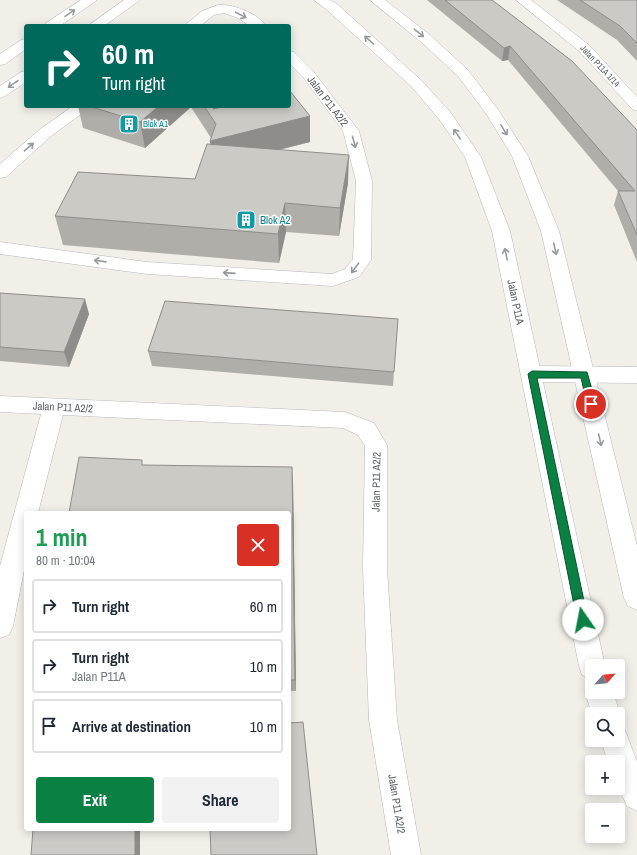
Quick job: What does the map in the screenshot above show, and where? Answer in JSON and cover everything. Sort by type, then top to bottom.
[{"type":"street","points":[[54,24],[90,0]]},
{"type":"street","points":[[98,24],[133,0]]},
{"type":"street","name":"Jalan P11A","points":[[321,0],[332,7],[416,83],[445,116],[473,157],[501,231],[591,659]]},
{"type":"street","points":[[377,0],[425,38],[463,73],[494,114],[520,156],[550,231],[637,598]]},
{"type":"street","name":"Jalan P11A 1/14","points":[[523,0],[584,48],[637,106]]},
{"type":"street","points":[[194,24],[212,10],[221,8],[232,10],[256,24]]},
{"type":"street","points":[[0,60],[24,44]]},
{"type":"street","name":"Jalan P11 A2/2","points":[[0,248],[147,268],[333,280],[352,273],[362,260],[364,181],[350,131],[308,74],[291,58]]},
{"type":"street","points":[[0,93],[24,76]]},
{"type":"street","points":[[0,173],[45,133],[79,108]]},
{"type":"street","points":[[532,374],[637,375]]},
{"type":"street","name":"Jalan P11 A2/2","points":[[0,404],[345,420],[366,429],[376,445],[375,569],[383,720],[406,855]]},
{"type":"street","points":[[26,511],[54,407]]},
{"type":"street","points":[[0,626],[24,520]]},
{"type":"street","points":[[618,747],[637,796]]},
{"type":"building","points":[[445,0],[492,0],[572,61],[637,130],[637,235],[618,191],[635,191],[510,46],[504,48]]},
{"type":"building","points":[[580,0],[637,0],[637,43],[620,26]]},
{"type":"building","points":[[291,92],[310,116],[210,141],[216,124],[205,108],[214,108],[213,109],[291,108]]},
{"type":"building","points":[[95,108],[157,108],[140,122]]},
{"type":"building","points":[[207,144],[349,155],[340,208],[285,203],[278,234],[55,216],[78,172],[195,179]]},
{"type":"building","points":[[0,293],[85,299],[64,352],[0,347]]},
{"type":"building","points":[[165,301],[398,319],[394,372],[148,351]]},
{"type":"building","points":[[79,457],[142,460],[142,465],[292,467],[295,680],[291,680],[291,511],[69,511]]},
{"type":"building","points":[[303,722],[317,855],[211,855],[210,831],[291,831],[291,723]]},
{"type":"building","points":[[33,831],[135,831],[135,855],[31,855]]},
{"type":"place","name":"Blok A1","points":[[129,124]]},
{"type":"place","name":"Blok A2","points":[[246,220]]},
{"type":"route","points":[[583,620],[532,374],[584,374],[591,404]]}]
